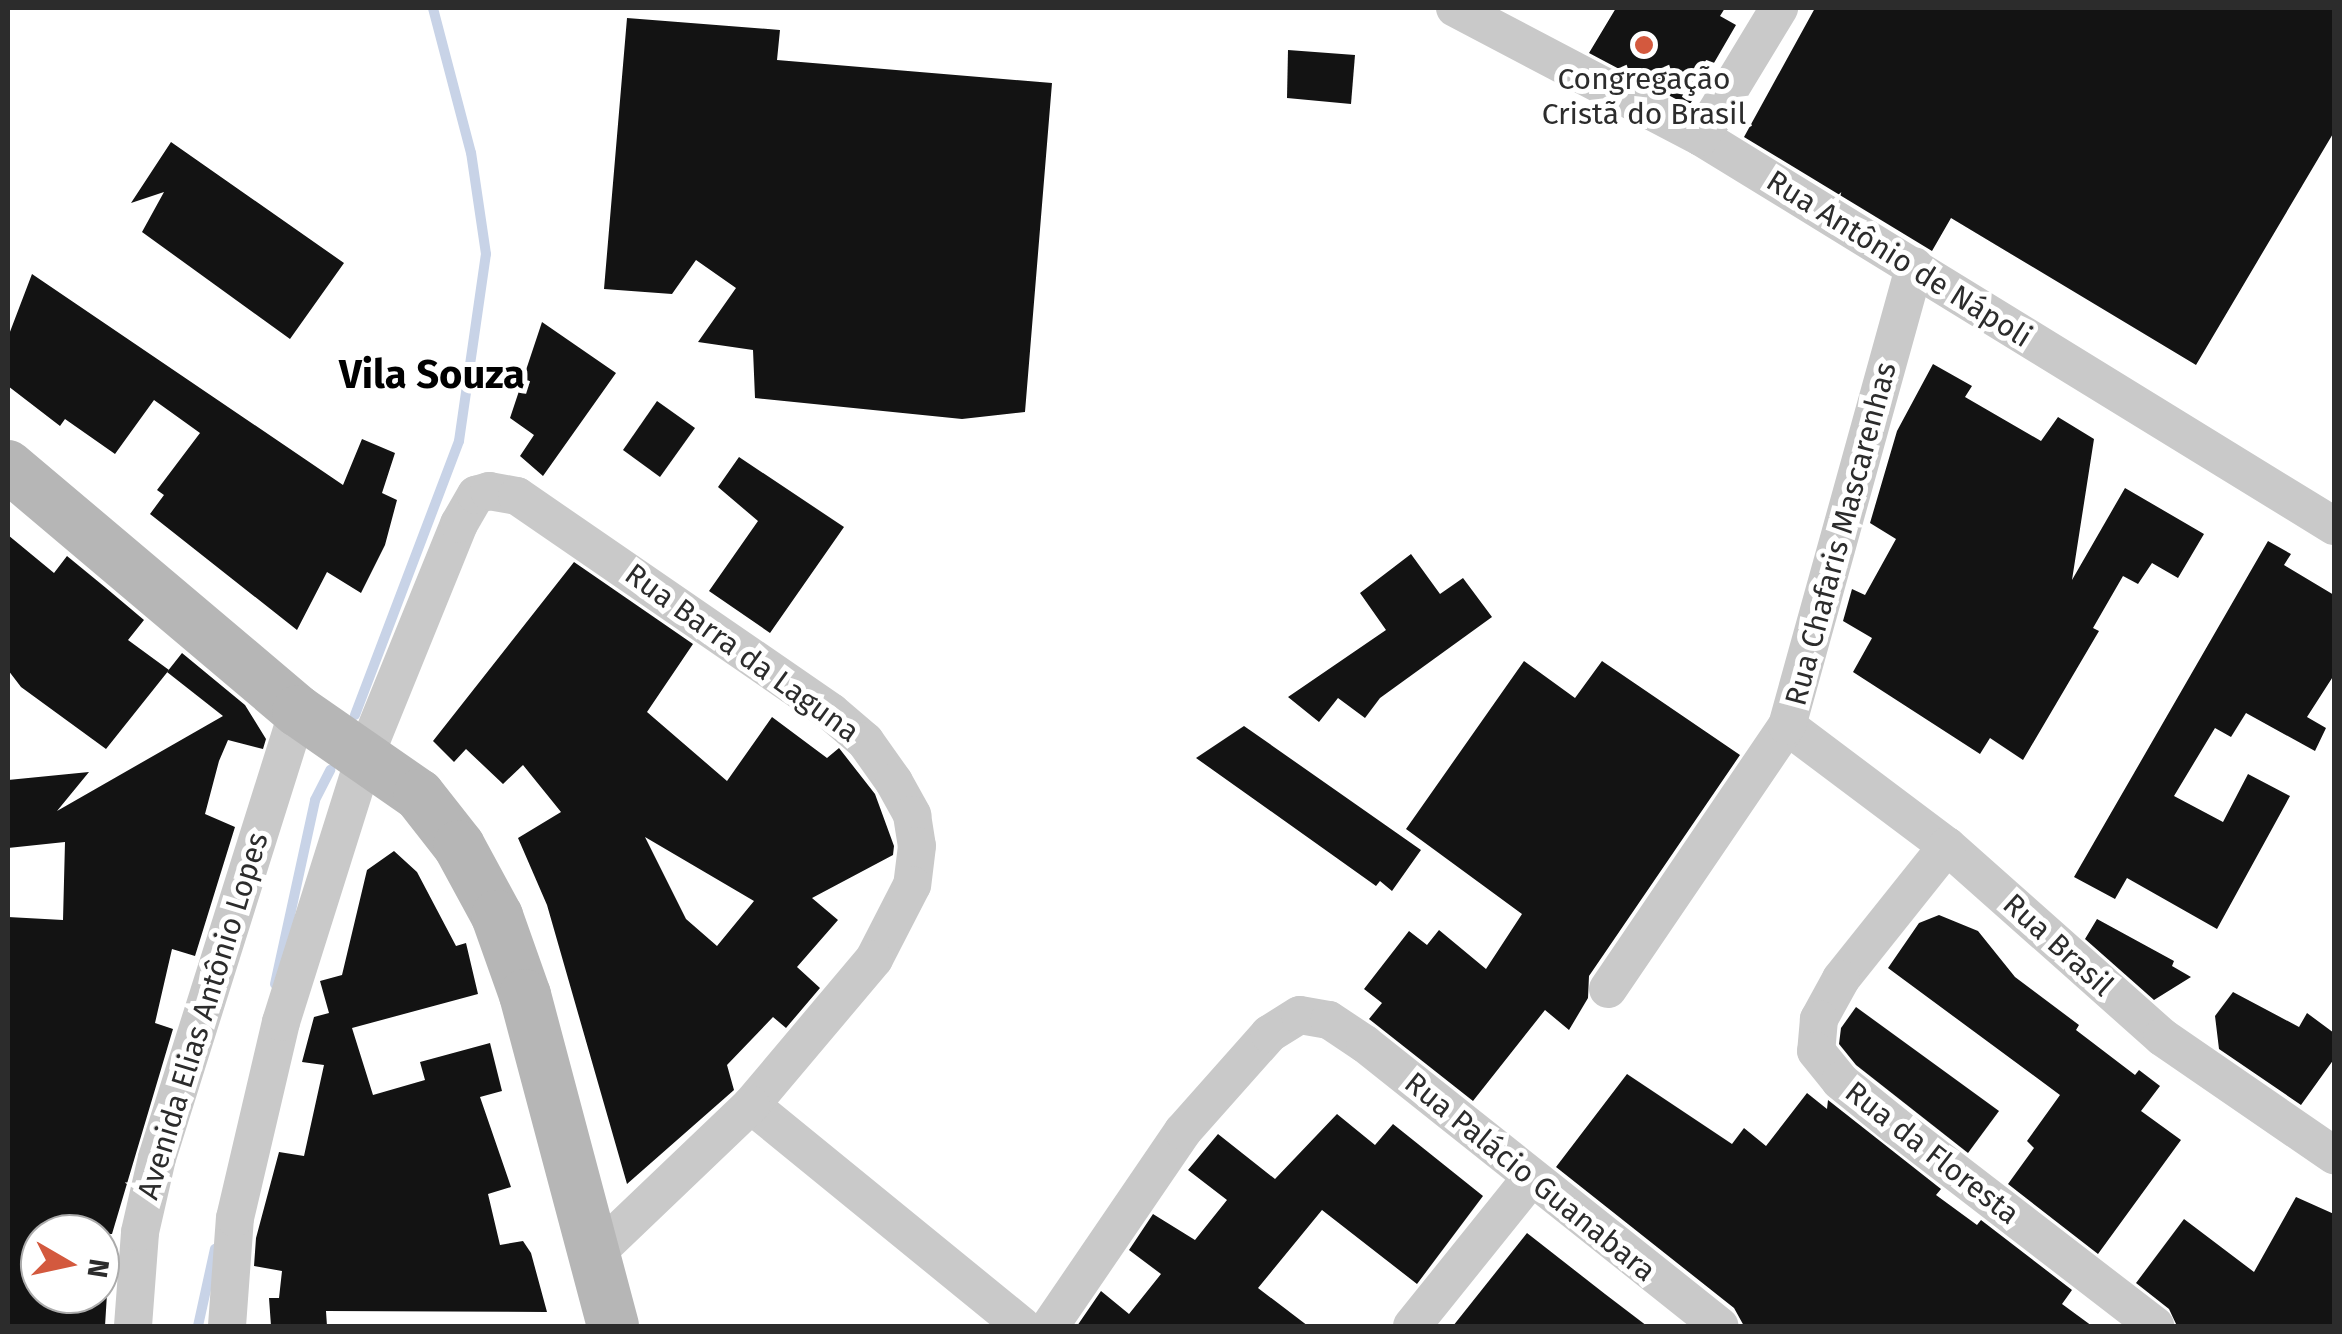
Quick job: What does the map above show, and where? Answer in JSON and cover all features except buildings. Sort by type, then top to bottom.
[{"type":"street","name":"Rua Antônio de Nápoli","points":[[1454,8],[1700,137],[2334,526]]},
{"type":"street","points":[[1700,137],[1780,8]]},
{"type":"street","name":"Rua Chafaris Mascarenhas","points":[[1608,989],[1788,726],[1915,266]]},
{"type":"street","points":[[8,466],[298,711],[419,795],[459,846],[497,916],[596,1253],[613,1326]]},
{"type":"street","name":"Rua Barra da Laguna","points":[[364,758],[476,495],[518,496],[831,712],[865,741],[912,815],[912,885],[898,920],[874,960],[751,1105],[596,1253]]},
{"type":"street","name":"Avenida Elias Antônio Lopes","points":[[133,1326],[140,1232],[157,1158],[298,711]]},
{"type":"street","name":"Rua Brasil","points":[[1788,726],[1947,846],[2162,1037],[2334,1154]]},
{"type":"street","points":[[228,1326],[235,1218],[251,1134],[364,758]]},
{"type":"street","name":"Rua da Floresta","points":[[1947,846],[1841,980],[1818,1019],[1816,1051],[1868,1104],[2156,1326]]},
{"type":"street","name":"Rua Palácio Guanabara","points":[[1050,1326],[1142,1184],[1269,1034],[1300,1016],[1340,1026],[1720,1326]]},
{"type":"street","points":[[751,1105],[1022,1326]]},
{"type":"street","points":[[1412,1326],[1530,1179]]},
{"type":"waterway","points":[[355,715],[459,441],[486,254],[471,153],[433,8]]},
{"type":"waterway","points":[[275,984],[315,800],[330,770]]},
{"type":"waterway","points":[[198,1326],[215,1249]]},
{"type":"place","name":"Congregação Cristã do Brasil","points":[[1644,45]]},
{"type":"district","name":"Vila Souza","points":[[432,375]]}]
